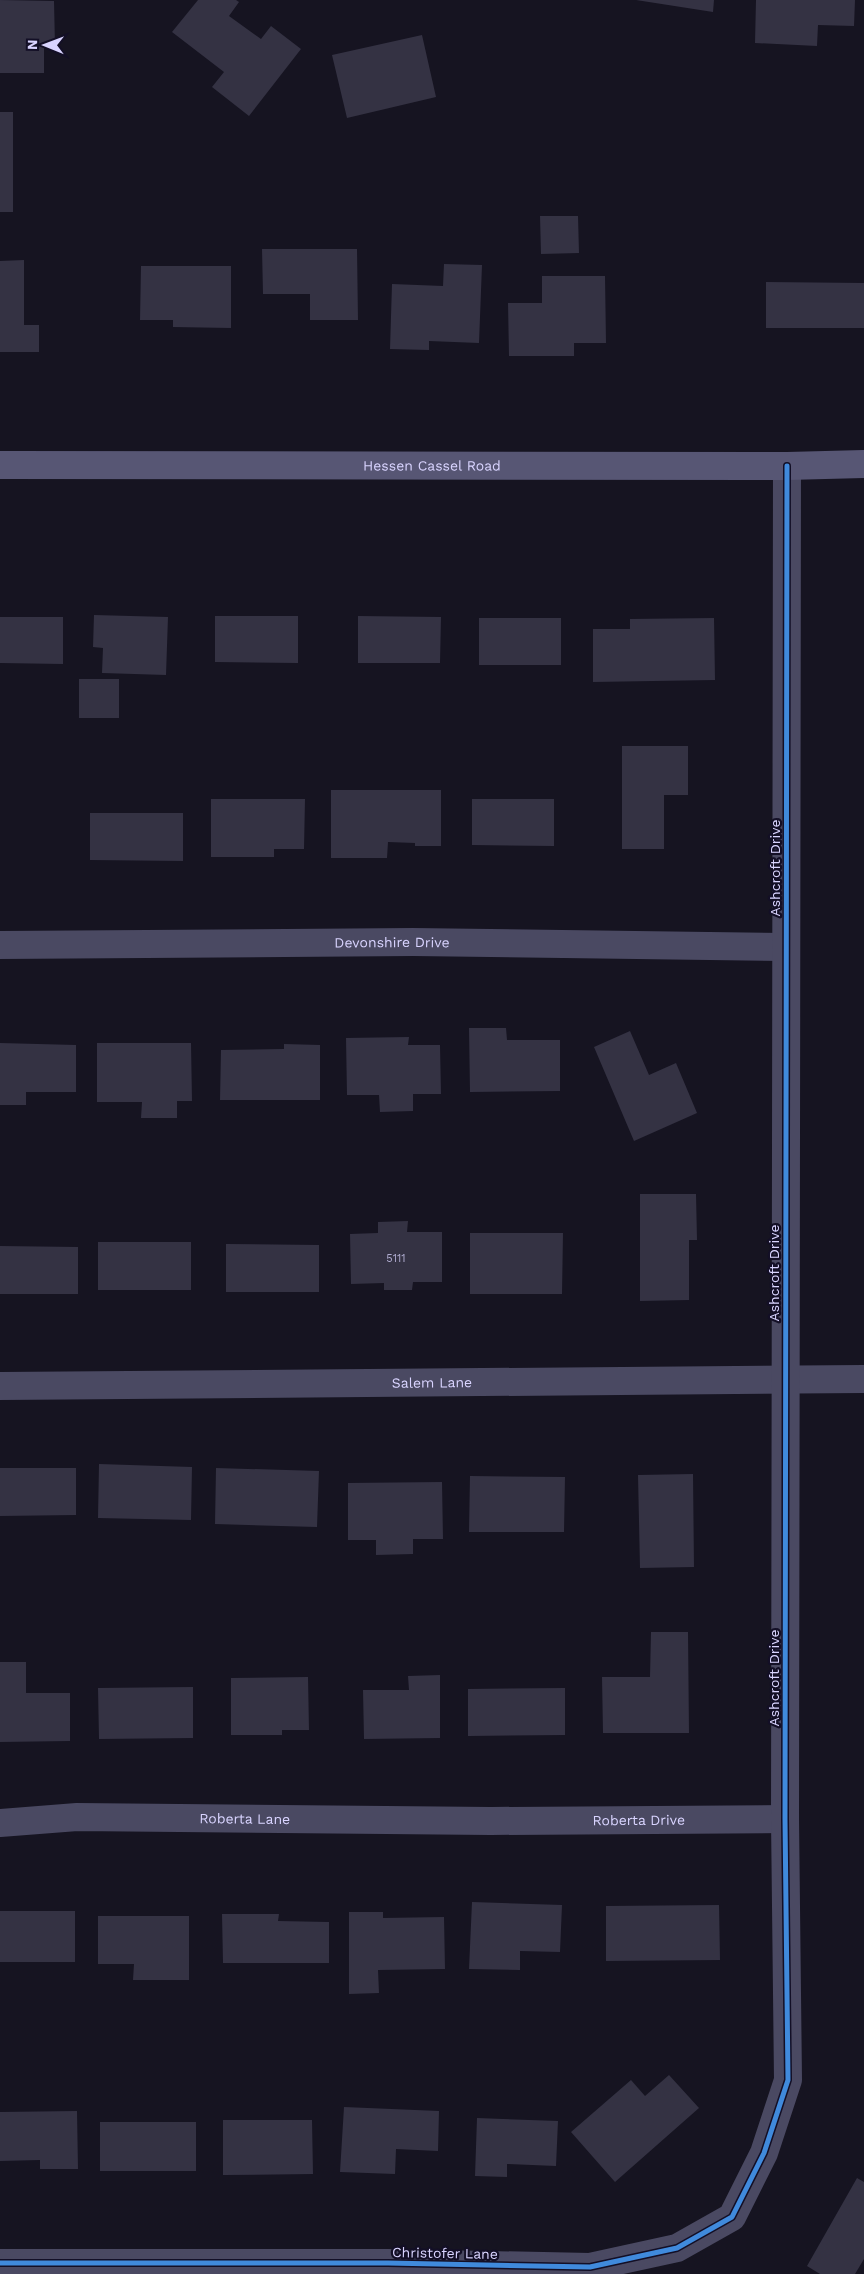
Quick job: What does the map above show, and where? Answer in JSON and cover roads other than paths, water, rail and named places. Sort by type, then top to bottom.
[{"type":"main road","name":"Hessen Cassel Road","points":[[0,465],[787,466],[864,464]]},
{"type":"street","name":"Ashcroft Drive","points":[[787,466],[785,1819],[788,2080]]},
{"type":"street","name":"Devonshire Drive","points":[[0,946],[413,942],[786,947]]},
{"type":"street","name":"Salem Lane","points":[[0,1386],[864,1380]]},
{"type":"street","name":"Roberta Lane","points":[[0,1823],[77,1816],[491,1821]]},
{"type":"street","name":"Roberta Drive","points":[[491,1821],[785,1819]]},
{"type":"street","name":"Christofer Lane","points":[[0,2263],[388,2263],[590,2267],[677,2248],[732,2217],[764,2153],[788,2080]]}]
